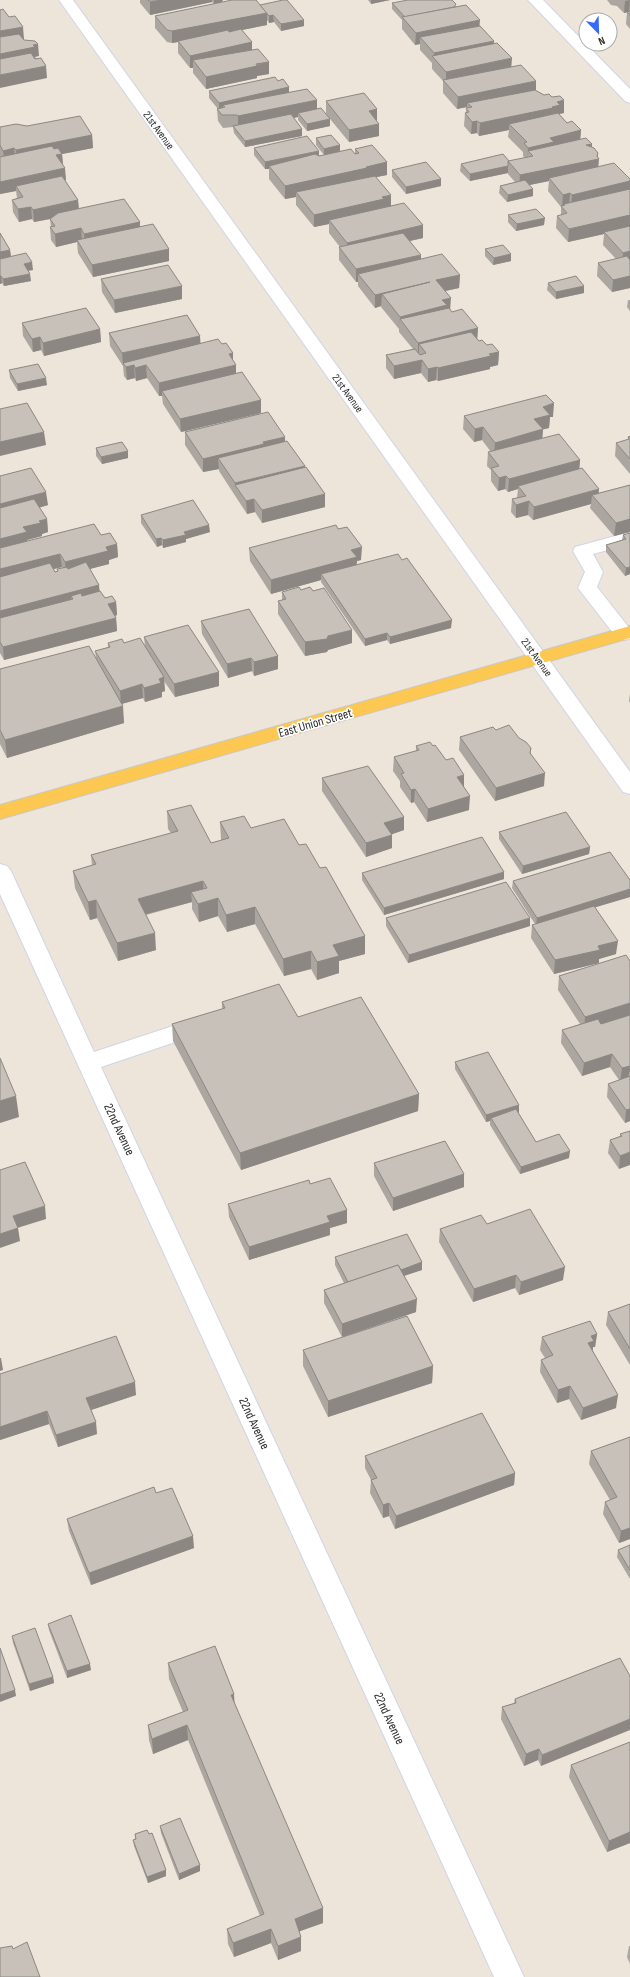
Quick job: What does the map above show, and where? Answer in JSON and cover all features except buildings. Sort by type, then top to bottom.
[{"type":"main road","name":"East Union Street","points":[[0,812],[627,633]]},
{"type":"street","name":"21st Avenue","points":[[66,0],[630,787]]},
{"type":"street","points":[[535,0],[630,98]]},
{"type":"street","points":[[627,633],[587,588],[594,572],[582,552],[630,538]]},
{"type":"street","name":"22nd Avenue","points":[[0,870],[509,1977]]},
{"type":"street","points":[[89,1062],[220,1018]]}]
